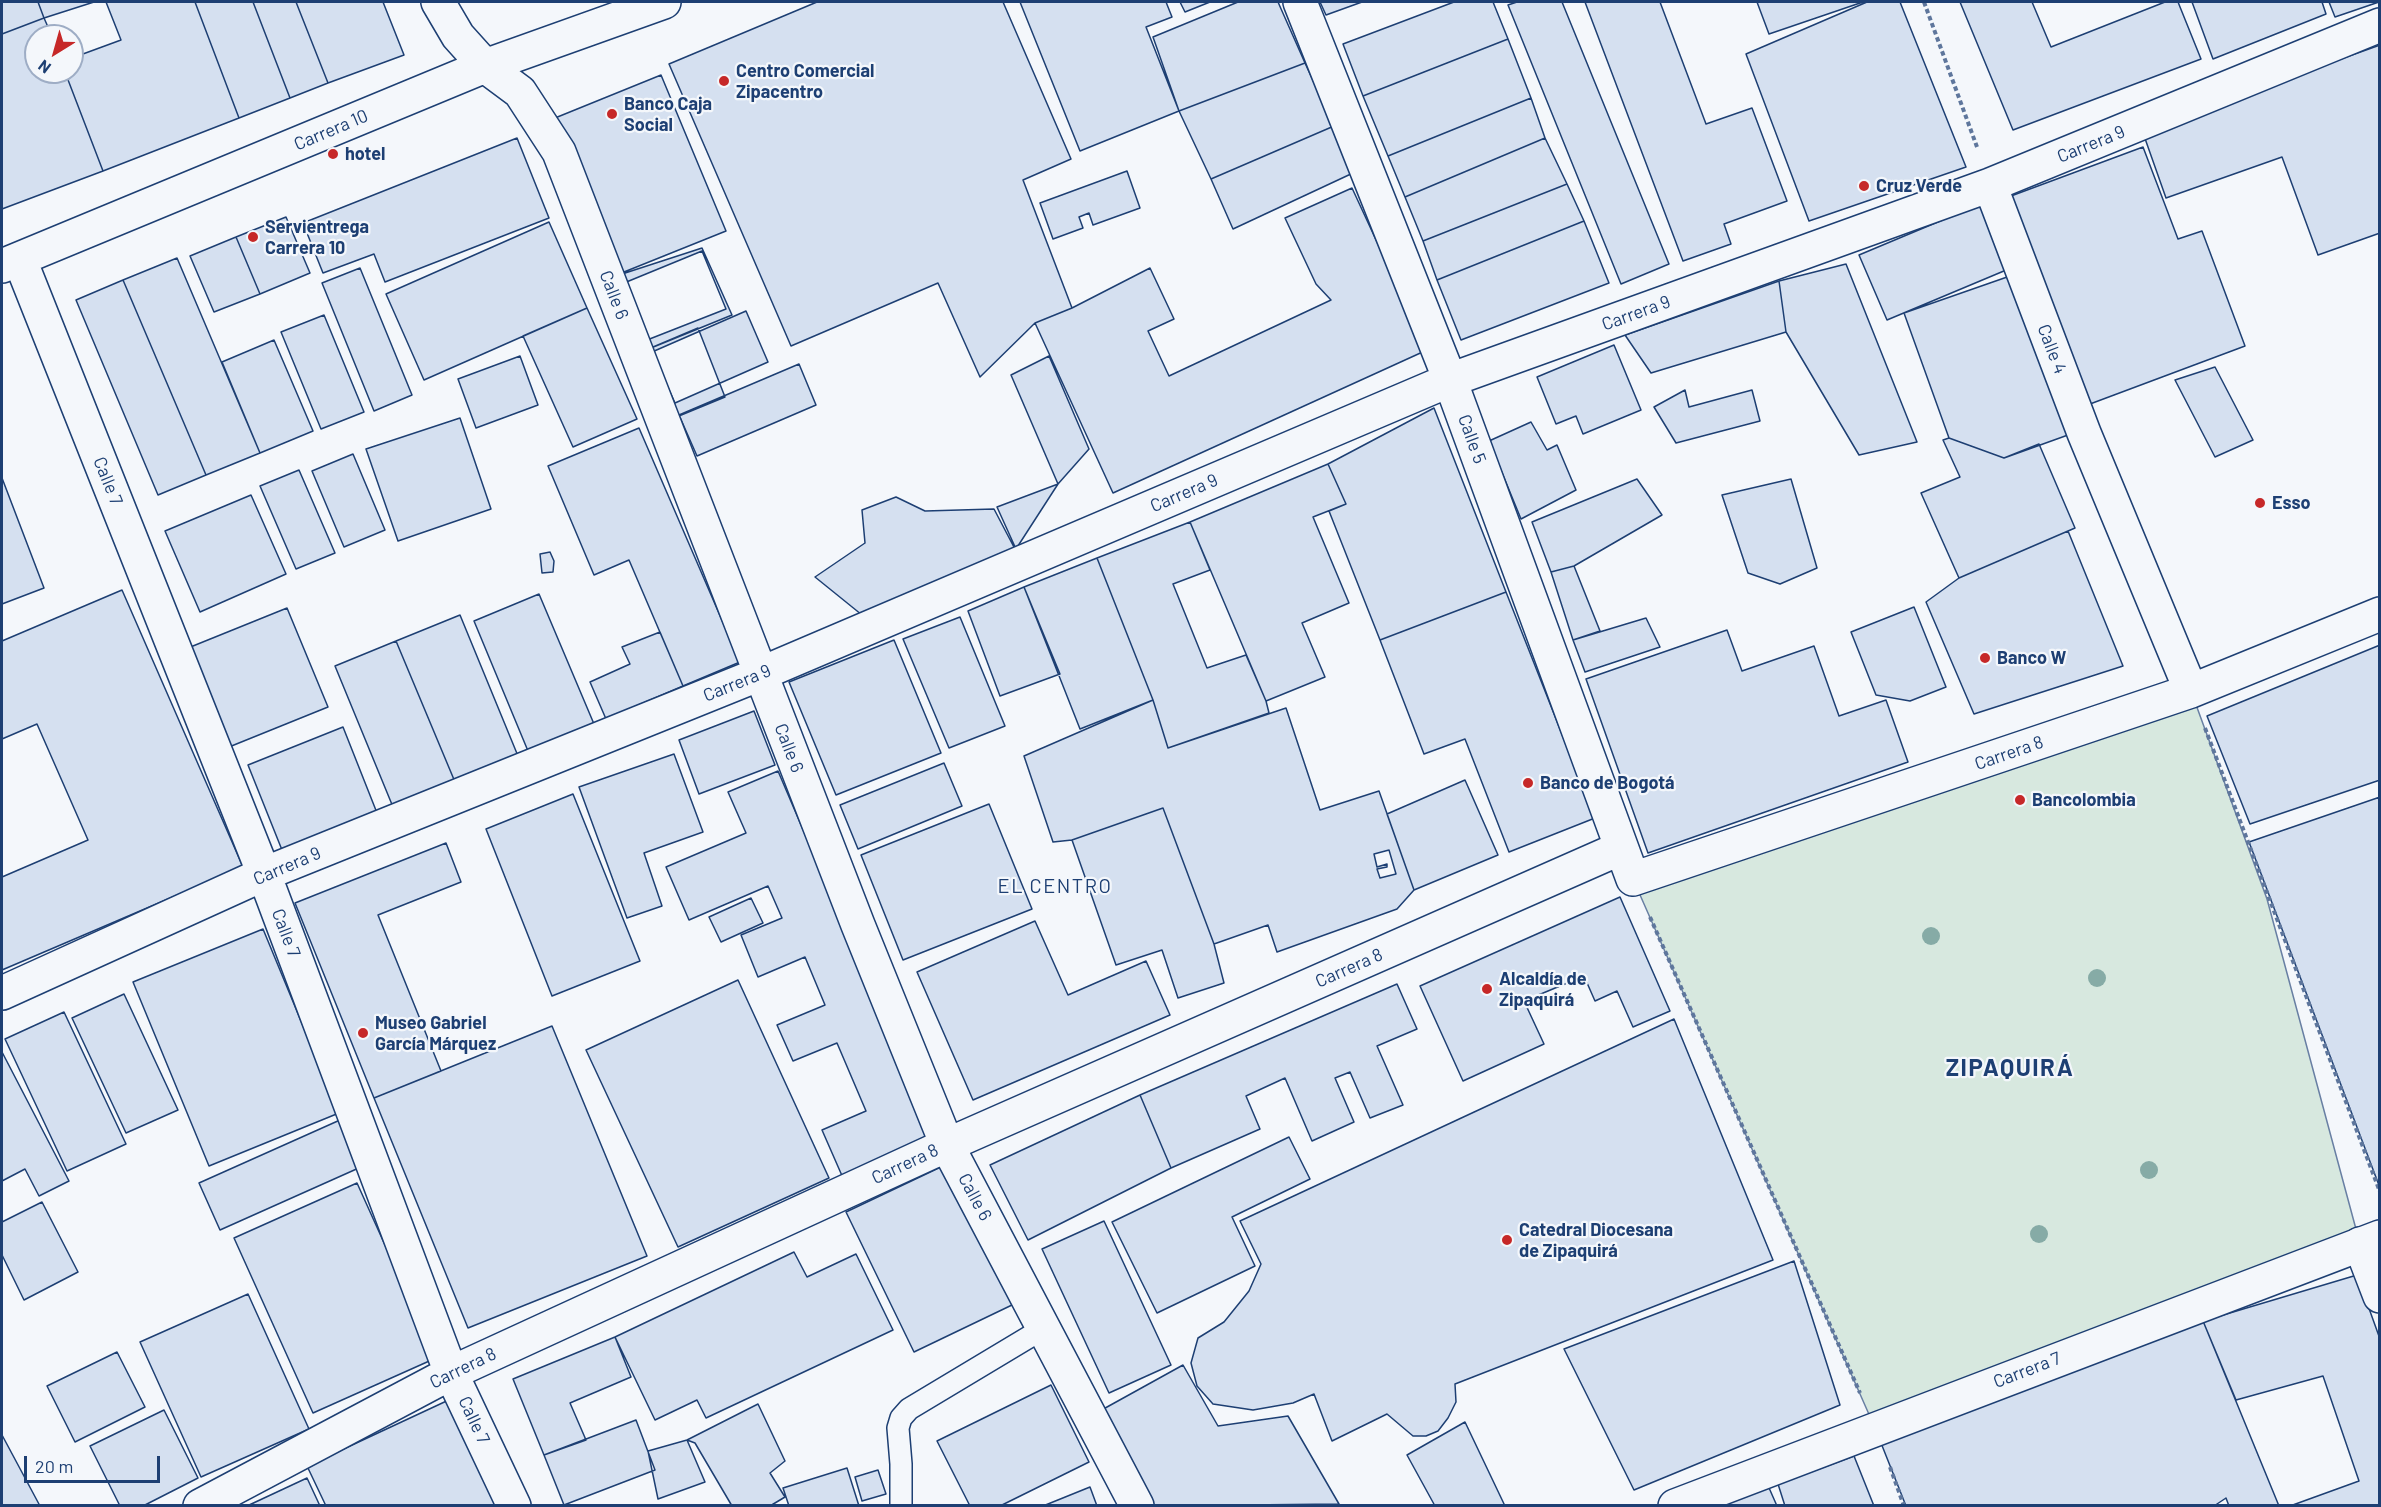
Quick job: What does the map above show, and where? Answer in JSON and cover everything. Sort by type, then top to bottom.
[{"type":"street","name":"Calle 6","points":[[438,2],[458,36],[485,66],[520,92],[559,152],[760,674],[947,1145],[1137,1506]]},
{"type":"street","name":"Carrera 10","points":[[11,263],[485,66],[664,2]]},
{"type":"street","name":"Calle 5","points":[[1300,2],[1450,380],[1633,879]]},
{"type":"street","name":"Carrera 9","points":[[2,993],[264,874],[760,674],[1450,380],[1990,185],[2379,25]]},
{"type":"street","name":"Calle 4","points":[[1990,185],[2084,433],[2192,691]]},
{"type":"street","name":"Calle 7","points":[[11,263],[264,874],[451,1373],[514,1506]]},
{"type":"street","name":"Carrera 8","points":[[1633,879],[2192,691],[2379,614]]},
{"type":"street","name":"Carrera 8","points":[[200,1506],[451,1373],[947,1145],[1621,848]]},
{"type":"street","name":"Carrera 7","points":[[1675,1506],[2370,1241]]},
{"type":"street","points":[[2370,1241],[2379,1296]]},
{"type":"lane","points":[[901,1506],[898,1428],[901,1418],[909,1409],[1044,1328]]},
{"type":"path","points":[[1924,2],[1990,185]]},
{"type":"path","points":[[2192,691],[2379,1192]]},
{"type":"path","points":[[1633,879],[1875,1428]]},
{"type":"shaded area","points":[[2191,691],[2267,899],[2360,1244],[1875,1428],[1633,879]]},
{"type":"building","points":[[2,2],[38,2],[44,18],[2,34]]},
{"type":"building","points":[[38,2],[94,2],[44,18]]},
{"type":"building","points":[[106,2],[195,2],[239,118],[103,171],[70,84],[84,84],[84,54],[121,40]]},
{"type":"building","points":[[195,2],[253,2],[290,98],[239,118]]},
{"type":"building","points":[[253,2],[296,2],[328,83],[290,98]]},
{"type":"building","points":[[296,2],[383,2],[404,55],[328,83]]},
{"type":"building","points":[[817,2],[1003,2],[1071,159],[1023,180],[1072,308],[1035,323],[980,377],[938,283],[791,346],[669,64]]},
{"type":"building","points":[[1020,2],[1166,2],[1172,17],[1146,27],[1179,111],[1080,151]]},
{"type":"building","points":[[1180,2],[1210,2],[1185,12]]},
{"type":"building","points":[[1238,2],[1278,2],[1305,63],[1179,111],[1153,37]]},
{"type":"building","points":[[1320,2],[1362,2],[1326,15]]},
{"type":"building","points":[[1454,2],[1493,2],[1508,39],[1363,96],[1343,44]]},
{"type":"building","points":[[1517,2],[1562,2],[1669,264],[1621,284],[1508,5]]},
{"type":"building","points":[[1585,2],[1660,2],[1706,124],[1752,108],[1787,201],[1724,224],[1731,244],[1683,261]]},
{"type":"building","points":[[1757,2],[1863,2],[1769,34]]},
{"type":"building","points":[[1867,2],[1900,2],[1966,167],[1809,221],[1746,54]]},
{"type":"building","points":[[1960,2],[2032,2],[2051,47],[2165,2],[2178,2],[2201,59],[2013,130]]},
{"type":"building","points":[[2192,2],[2322,2],[2326,14],[2213,59]]},
{"type":"building","points":[[2329,2],[2379,2],[2335,17]]},
{"type":"building","points":[[44,18],[47,24],[28,24]]},
{"type":"building","points":[[24,26],[24,84],[70,84],[103,171],[2,209],[2,34]]},
{"type":"building","points":[[1508,39],[1531,98],[1388,156],[1363,96]]},
{"type":"building","points":[[2380,45],[2380,233],[2318,255],[2282,157],[2166,198],[2142,130]]},
{"type":"building","points":[[1305,63],[1334,126],[1211,179],[1179,111]]},
{"type":"building","points":[[661,75],[726,231],[619,274],[555,118]]},
{"type":"building","points":[[1531,98],[1545,138],[1405,197],[1388,156]]},
{"type":"building","points":[[1334,126],[1353,173],[1233,229],[1211,179]]},
{"type":"building","points":[[517,138],[549,218],[385,282],[374,254],[323,273],[303,223]]},
{"type":"building","points":[[1545,138],[1567,184],[1423,241],[1405,197]]},
{"type":"building","points":[[2143,147],[2178,239],[2202,231],[2245,346],[2090,404],[2011,196]]},
{"type":"building","points":[[1127,171],[1140,208],[1093,225],[1089,213],[1079,217],[1083,228],[1053,239],[1040,203]]},
{"type":"building","points":[[1567,184],[1584,221],[1437,280],[1423,241]]},
{"type":"building","points":[[1352,188],[1427,350],[1113,493],[1035,323],[1072,308],[1150,268],[1174,319],[1148,331],[1169,376],[1331,300],[1316,284],[1285,218]]},
{"type":"building","points":[[1983,203],[2011,268],[1887,320],[1859,255]]},
{"type":"building","points":[[286,217],[310,273],[260,294],[236,237]]},
{"type":"building","points":[[1584,221],[1609,283],[1461,340],[1437,280]]},
{"type":"building","points":[[549,222],[587,308],[424,380],[386,294]]},
{"type":"building","points":[[236,237],[260,294],[214,312],[190,256]]},
{"type":"building","points":[[702,248],[732,315],[646,350],[619,275]]},
{"type":"building","points":[[702,251],[726,309],[647,340],[624,283]]},
{"type":"building","points":[[177,258],[260,453],[206,475],[123,280]]},
{"type":"building","points":[[1846,264],[1917,442],[1859,455],[1786,332],[1779,281]]},
{"type":"building","points":[[360,268],[412,395],[374,411],[322,283]]},
{"type":"building","points":[[2010,276],[2068,435],[2004,458],[1949,438],[1904,313]]},
{"type":"building","points":[[123,280],[206,475],[158,495],[76,300]]},
{"type":"building","points":[[1779,281],[1786,332],[1651,373],[1625,335]]},
{"type":"building","points":[[587,308],[637,419],[573,447],[523,336]]},
{"type":"building","points":[[746,311],[768,362],[675,403],[652,352]]},
{"type":"building","points":[[324,315],[364,412],[321,429],[281,332]]},
{"type":"building","points":[[698,328],[725,397],[674,418],[646,350]]},
{"type":"building","points":[[274,340],[313,431],[260,453],[222,362]]},
{"type":"building","points":[[1614,345],[1641,410],[1583,434],[1576,416],[1556,424],[1537,377]]},
{"type":"building","points":[[520,356],[538,405],[476,428],[458,379]]},
{"type":"building","points":[[1049,356],[1089,449],[1058,484],[1011,375]]},
{"type":"building","points":[[799,364],[816,405],[697,456],[679,415]]},
{"type":"building","points":[[2215,367],[2253,440],[2215,457],[2175,380]]},
{"type":"building","points":[[1685,390],[1689,407],[1752,390],[1760,421],[1676,443],[1654,407]]},
{"type":"building","points":[[1434,408],[1506,592],[1380,640],[1329,511],[1346,504],[1328,464]]},
{"type":"building","points":[[460,418],[491,509],[398,541],[366,449]]},
{"type":"building","points":[[1531,422],[1547,450],[1557,445],[1576,490],[1521,519],[1489,441]]},
{"type":"building","points":[[639,428],[740,662],[683,686],[629,560],[594,575],[548,466]]},
{"type":"building","points":[[1949,438],[2004,458],[2039,444],[2075,528],[1959,578],[1921,493],[1960,477],[1943,440]]},
{"type":"building","points":[[353,454],[385,530],[344,547],[312,471]]},
{"type":"building","points":[[1328,464],[1346,504],[1313,517],[1349,603],[1302,623],[1325,677],[1266,701],[1190,522]]},
{"type":"building","points":[[299,470],[335,553],[296,569],[260,486]]},
{"type":"building","points":[[2,478],[44,588],[2,604]]},
{"type":"building","points":[[1637,479],[1662,515],[1574,566],[1551,572],[1532,522]]},
{"type":"building","points":[[1791,479],[1817,568],[1780,584],[1748,573],[1722,495]]},
{"type":"building","points":[[1058,484],[1016,549],[997,507]]},
{"type":"building","points":[[251,495],[286,574],[200,612],[165,531]]},
{"type":"building","points":[[896,497],[925,511],[994,509],[1016,551],[867,619],[815,577],[865,543],[862,510]]},
{"type":"building","points":[[1190,522],[1210,570],[1173,584],[1207,668],[1246,655],[1269,713],[1168,748],[1153,700],[1097,558]]},
{"type":"building","points":[[2068,531],[2123,666],[1974,714],[1926,602],[1959,578]]},
{"type":"building","points":[[550,552],[554,561],[553,572],[542,573],[540,554]]},
{"type":"building","points":[[1097,558],[1153,700],[1080,729],[1024,587]]},
{"type":"building","points":[[1574,566],[1600,631],[1573,640],[1551,572]]},
{"type":"building","points":[[1024,587],[1060,674],[1000,696],[968,611]]},
{"type":"building","points":[[122,590],[243,867],[2,970],[2,877],[88,840],[37,724],[2,739],[2,641]]},
{"type":"building","points":[[1506,592],[1595,818],[1509,852],[1465,739],[1424,754],[1380,640]]},
{"type":"building","points":[[539,594],[594,724],[528,751],[474,621]]},
{"type":"building","points":[[1914,607],[1946,687],[1910,701],[1876,695],[1851,632]]},
{"type":"building","points":[[287,608],[328,707],[229,747],[188,648]]},
{"type":"building","points":[[460,615],[518,756],[455,782],[396,641]]},
{"type":"building","points":[[960,617],[1005,726],[949,748],[903,639]]},
{"type":"building","points":[[1646,618],[1660,647],[1585,672],[1573,640]]},
{"type":"building","points":[[1727,630],[1742,671],[1814,646],[1839,716],[1886,700],[1908,762],[1648,853],[1586,679]]},
{"type":"building","points":[[660,632],[683,686],[606,719],[590,682],[630,664],[622,647]]},
{"type":"building","points":[[894,640],[941,753],[836,795],[789,682]]},
{"type":"building","points":[[396,641],[455,782],[393,807],[335,666]]},
{"type":"building","points":[[2380,645],[2380,780],[2250,824],[2207,716]]},
{"type":"building","points":[[1153,700],[1168,748],[1286,708],[1320,810],[1379,791],[1414,890],[1397,909],[1277,952],[1268,925],[1214,944],[1163,808],[1072,840],[1053,842],[1024,756]]},
{"type":"building","points":[[754,711],[775,765],[699,794],[679,740]]},
{"type":"building","points":[[343,727],[379,818],[284,855],[248,765]]},
{"type":"building","points":[[674,754],[703,832],[644,853],[662,906],[627,918],[579,787]]},
{"type":"building","points":[[944,763],[962,806],[858,849],[840,805]]},
{"type":"building","points":[[778,771],[935,1139],[843,1178],[822,1130],[866,1111],[837,1043],[793,1061],[777,1025],[825,1005],[805,957],[758,977],[741,935],[782,918],[768,886],[689,920],[666,867],[746,833],[728,792]]},
{"type":"building","points":[[1465,780],[1498,855],[1414,890],[1387,814]]},
{"type":"building","points":[[573,794],[640,961],[552,996],[486,829]]},
{"type":"building","points":[[2380,797],[2380,1188],[2249,842]]},
{"type":"building","points":[[989,804],[1032,909],[903,960],[861,855]]},
{"type":"building","points":[[1163,808],[1214,944],[1224,983],[1178,998],[1162,950],[1116,965],[1072,840]]},
{"type":"building","points":[[446,843],[461,882],[378,915],[441,1071],[374,1098],[295,903]]},
{"type":"building","points":[[1389,850],[1396,874],[1380,878],[1377,869],[1387,867],[1387,864],[1377,867],[1374,854]]},
{"type":"building","name":"Alcaldía de Zipaquirá","points":[[1620,897],[1670,1011],[1633,1027],[1617,991],[1595,1001],[1584,976],[1524,1001],[1544,1044],[1463,1081],[1420,986]]},
{"type":"building","points":[[751,898],[763,923],[721,942],[709,917]]},
{"type":"building","points":[[1035,921],[1068,995],[1146,961],[1170,1015],[973,1100],[917,972]]},
{"type":"building","points":[[263,929],[339,1113],[209,1166],[133,982]]},
{"type":"building","points":[[738,980],[829,1178],[678,1247],[586,1050]]},
{"type":"building","points":[[1397,984],[1417,1029],[1377,1046],[1403,1105],[1370,1118],[1350,1072],[1335,1078],[1354,1122],[1312,1141],[1285,1078],[1246,1096],[1260,1129],[1171,1168],[1140,1095]]},
{"type":"building","points":[[124,994],[178,1110],[126,1133],[72,1018]]},
{"type":"building","points":[[64,1012],[126,1144],[67,1171],[5,1039]]},
{"type":"building","name":"Catedral Diocesana de Zipaquirá","points":[[1674,1019],[1773,1260],[1455,1384],[1456,1402],[1448,1418],[1438,1431],[1426,1436],[1413,1436],[1387,1414],[1332,1441],[1314,1394],[1293,1403],[1253,1410],[1213,1404],[1197,1386],[1191,1363],[1198,1338],[1224,1322],[1249,1291],[1261,1264],[1240,1221]]},
{"type":"building","points":[[552,1026],[647,1256],[468,1328],[374,1098]]},
{"type":"building","points":[[2,1052],[69,1181],[39,1196],[25,1169],[2,1181]]},
{"type":"building","points":[[1140,1095],[1171,1168],[1028,1240],[990,1165]]},
{"type":"building","points":[[340,1120],[361,1167],[220,1230],[199,1183]]},
{"type":"building","points":[[1289,1137],[1310,1179],[1232,1217],[1255,1266],[1157,1313],[1112,1222]]},
{"type":"building","points":[[945,1165],[1012,1305],[914,1352],[846,1212]]},
{"type":"building","points":[[357,1183],[436,1358],[313,1413],[234,1238]]},
{"type":"building","points":[[42,1202],[78,1272],[24,1300],[2,1255],[2,1222]]},
{"type":"building","points":[[1104,1221],[1171,1365],[1109,1393],[1042,1249]]},
{"type":"building","points":[[794,1252],[807,1277],[856,1254],[893,1330],[706,1418],[697,1400],[655,1420],[615,1337]]},
{"type":"building","points":[[1794,1261],[1840,1405],[1634,1490],[1564,1349]]},
{"type":"building","points":[[2357,1275],[2380,1339],[2380,1506],[2290,1506],[2359,1481],[2323,1376],[2236,1400],[2203,1321]]},
{"type":"building","points":[[248,1294],[309,1429],[201,1477],[140,1342]]},
{"type":"building","points":[[2203,1321],[2279,1506],[2229,1506],[2226,1498],[2214,1506],[1906,1506],[1881,1443]]},
{"type":"building","points":[[615,1337],[631,1377],[570,1403],[586,1440],[544,1455],[513,1379]]},
{"type":"building","points":[[117,1352],[145,1407],[75,1442],[47,1386]]},
{"type":"building","points":[[1183,1365],[1218,1426],[1288,1416],[1339,1504],[1150,1506],[1098,1412]]},
{"type":"building","points":[[1051,1385],[1089,1462],[1000,1506],[970,1506],[937,1441]]},
{"type":"building","points":[[453,1398],[504,1506],[326,1506],[307,1466]]},
{"type":"building","points":[[758,1404],[785,1461],[770,1473],[785,1497],[770,1506],[732,1506],[695,1443],[687,1440]]},
{"type":"building","points":[[164,1410],[198,1478],[143,1506],[120,1506],[90,1446]]},
{"type":"building","points":[[636,1420],[655,1470],[564,1505],[544,1455]]},
{"type":"building","points":[[1465,1422],[1505,1506],[1435,1506],[1407,1455]]},
{"type":"building","points":[[2,1435],[40,1506],[2,1506]]},
{"type":"building","points":[[687,1440],[705,1482],[658,1499],[648,1451]]},
{"type":"building","points":[[1854,1456],[1874,1506],[1785,1506],[1778,1484]]},
{"type":"building","points":[[847,1468],[859,1506],[789,1506],[783,1488]]},
{"type":"building","points":[[878,1470],[886,1494],[862,1501],[855,1477]]},
{"type":"building","points":[[307,1478],[320,1506],[247,1506]]},
{"type":"building","points":[[1766,1481],[1777,1506],[1706,1506]]},
{"type":"building","points":[[1090,1487],[1097,1506],[1043,1506]]},
{"type":"place","name":"Centro Comercial Zipacentro","points":[[724,81]]},
{"type":"place","name":"Banco Caja Social","points":[[612,114]]},
{"type":"place","name":"hotel","points":[[333,154]]},
{"type":"place","name":"Cruz Verde","points":[[1864,186]]},
{"type":"place","name":"Servientrega Carrera 10","points":[[253,237]]},
{"type":"place","name":"Esso","points":[[2260,503]]},
{"type":"place","name":"Banco W","points":[[1985,658]]},
{"type":"place","name":"Banco de Bogotá","points":[[1528,783]]},
{"type":"place","name":"Bancolombia","points":[[2020,800]]},
{"type":"place","name":"Alcaldía de Zipaquirá","points":[[1487,989]]},
{"type":"place","name":"Museo Gabriel García Márquez","points":[[363,1033]]},
{"type":"place","name":"Catedral Diocesana de Zipaquirá","points":[[1507,1240]]},
{"type":"district","name":"EL CENTRO","points":[[1055,886]]},
{"type":"district","name":"ZIPAQUIRÁ","points":[[2010,1068]]}]
